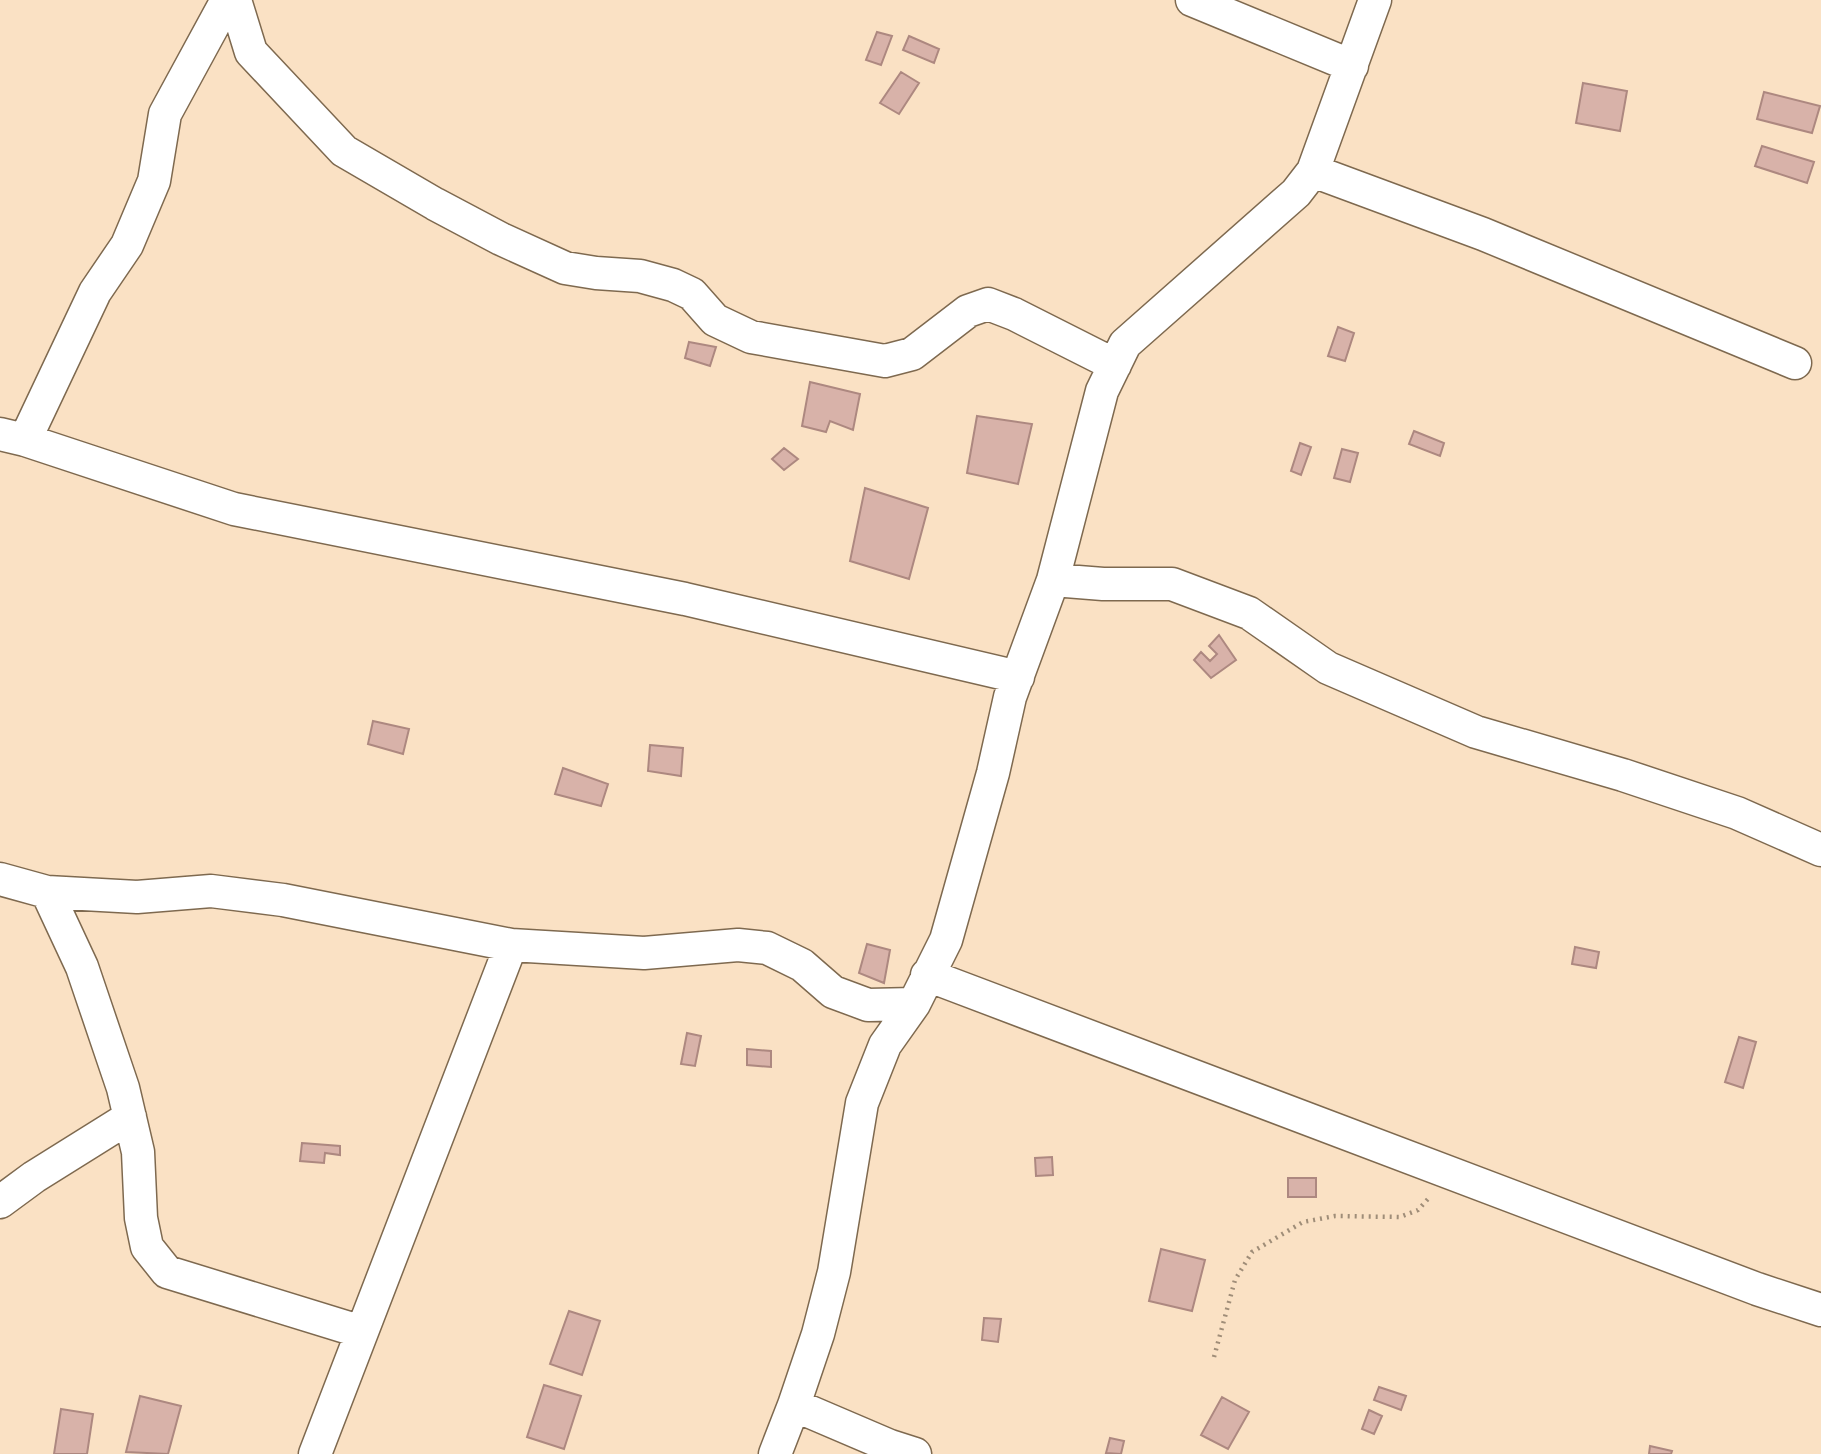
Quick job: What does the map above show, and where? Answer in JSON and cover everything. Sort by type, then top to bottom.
[{"type":"street","points":[[227,0],[165,114],[154,181],[127,245],[95,292],[13,437],[234,509],[685,599],[1018,677]]},
{"type":"street","points":[[234,0],[251,52],[344,151],[435,204],[565,268],[640,276],[673,285],[692,294],[715,320],[751,337],[885,361],[912,354],[968,311],[988,304],[1115,365]]},
{"type":"street","points":[[1192,0],[1352,66]]},
{"type":"street","points":[[775,1454],[818,1334],[834,1272],[862,1103],[885,1045],[914,1004],[946,940],[993,773],[1010,697],[1053,580],[1102,391],[1125,344],[1296,193],[1313,171],[1375,0]]},
{"type":"street","points":[[1313,171],[1483,234],[1795,363]]},
{"type":"street","points":[[1053,580],[1103,584],[1172,584],[1249,613],[1328,668],[1476,732],[1623,775],[1737,813],[1821,850]]},
{"type":"street","points":[[0,879],[47,892],[137,897],[211,891],[283,900],[511,945],[644,953],[706,946],[767,948],[802,965],[833,992],[868,1005],[914,1004]]},
{"type":"street","points":[[47,892],[82,967],[123,1088],[138,1152],[141,1218],[147,1247],[167,1272],[362,1332]]},
{"type":"street","points":[[315,1454],[511,945]]},
{"type":"street","points":[[927,975],[1757,1289],[1821,1310]]},
{"type":"street","points":[[0,1202],[130,1116]]},
{"type":"street","points":[[794,1405],[915,1454]]},
{"type":"path","points":[[1214,1357],[1235,1280],[1252,1252],[1303,1222],[1335,1216],[1400,1217],[1418,1210],[1430,1196],[1444,1171]]},
{"type":"building","points":[[877,32],[892,36],[881,65],[866,60]]},
{"type":"building","points":[[909,36],[939,49],[934,63],[903,50]]},
{"type":"building","points":[[901,72],[919,83],[899,114],[880,103]]},
{"type":"building","points":[[1583,83],[1627,91],[1620,131],[1576,123]]},
{"type":"building","points":[[1764,92],[1820,106],[1812,133],[1757,119]]},
{"type":"building","points":[[1762,146],[1814,162],[1807,183],[1755,166]]},
{"type":"building","points":[[1338,327],[1354,333],[1345,361],[1328,356]]},
{"type":"building","points":[[689,342],[716,347],[710,366],[685,358]]},
{"type":"building","points":[[810,382],[860,394],[853,430],[830,421],[826,432],[802,426]]},
{"type":"building","points":[[977,416],[1032,424],[1018,484],[967,473]]},
{"type":"building","points":[[1414,431],[1444,443],[1440,456],[1409,444]]},
{"type":"building","points":[[1300,443],[1311,447],[1301,475],[1291,471]]},
{"type":"building","points":[[784,448],[798,459],[784,470],[772,459]]},
{"type":"building","points":[[1342,449],[1358,453],[1350,482],[1334,478]]},
{"type":"building","points":[[865,488],[928,508],[909,579],[850,561]]},
{"type":"building","points":[[1219,635],[1236,660],[1211,678],[1194,660],[1201,652],[1210,661],[1217,654],[1209,646]]},
{"type":"building","points":[[373,721],[409,729],[403,754],[368,744]]},
{"type":"building","points":[[650,745],[683,748],[681,776],[648,771]]},
{"type":"building","points":[[563,768],[608,784],[601,806],[555,794]]},
{"type":"building","points":[[867,944],[890,950],[884,983],[859,973]]},
{"type":"building","points":[[1575,947],[1599,952],[1596,968],[1572,964]]},
{"type":"building","points":[[687,1033],[701,1036],[695,1066],[681,1064]]},
{"type":"building","points":[[1739,1037],[1756,1042],[1743,1088],[1725,1082]]},
{"type":"building","points":[[747,1049],[771,1051],[771,1067],[747,1065]]},
{"type":"building","points":[[302,1143],[340,1146],[340,1155],[325,1153],[324,1163],[300,1161]]},
{"type":"building","points":[[1052,1157],[1053,1175],[1036,1176],[1035,1158]]},
{"type":"building","points":[[1288,1178],[1316,1178],[1316,1197],[1288,1197]]},
{"type":"building","points":[[1161,1249],[1205,1260],[1192,1311],[1149,1301]]},
{"type":"building","points":[[569,1311],[600,1321],[582,1375],[550,1364]]},
{"type":"building","points":[[984,1318],[1001,1319],[998,1342],[982,1340]]},
{"type":"building","points":[[544,1385],[581,1396],[564,1449],[527,1437]]},
{"type":"building","points":[[1379,1387],[1406,1396],[1401,1410],[1374,1400]]},
{"type":"building","points":[[140,1396],[181,1406],[168,1454],[126,1452]]},
{"type":"building","points":[[1222,1397],[1249,1412],[1228,1449],[1201,1435]]},
{"type":"building","points":[[61,1409],[93,1414],[87,1454],[54,1454]]},
{"type":"building","points":[[1369,1410],[1382,1416],[1374,1434],[1362,1429]]},
{"type":"building","points":[[1110,1438],[1124,1441],[1121,1454],[1106,1453]]},
{"type":"building","points":[[1650,1446],[1672,1451],[1671,1454],[1649,1454]]}]
